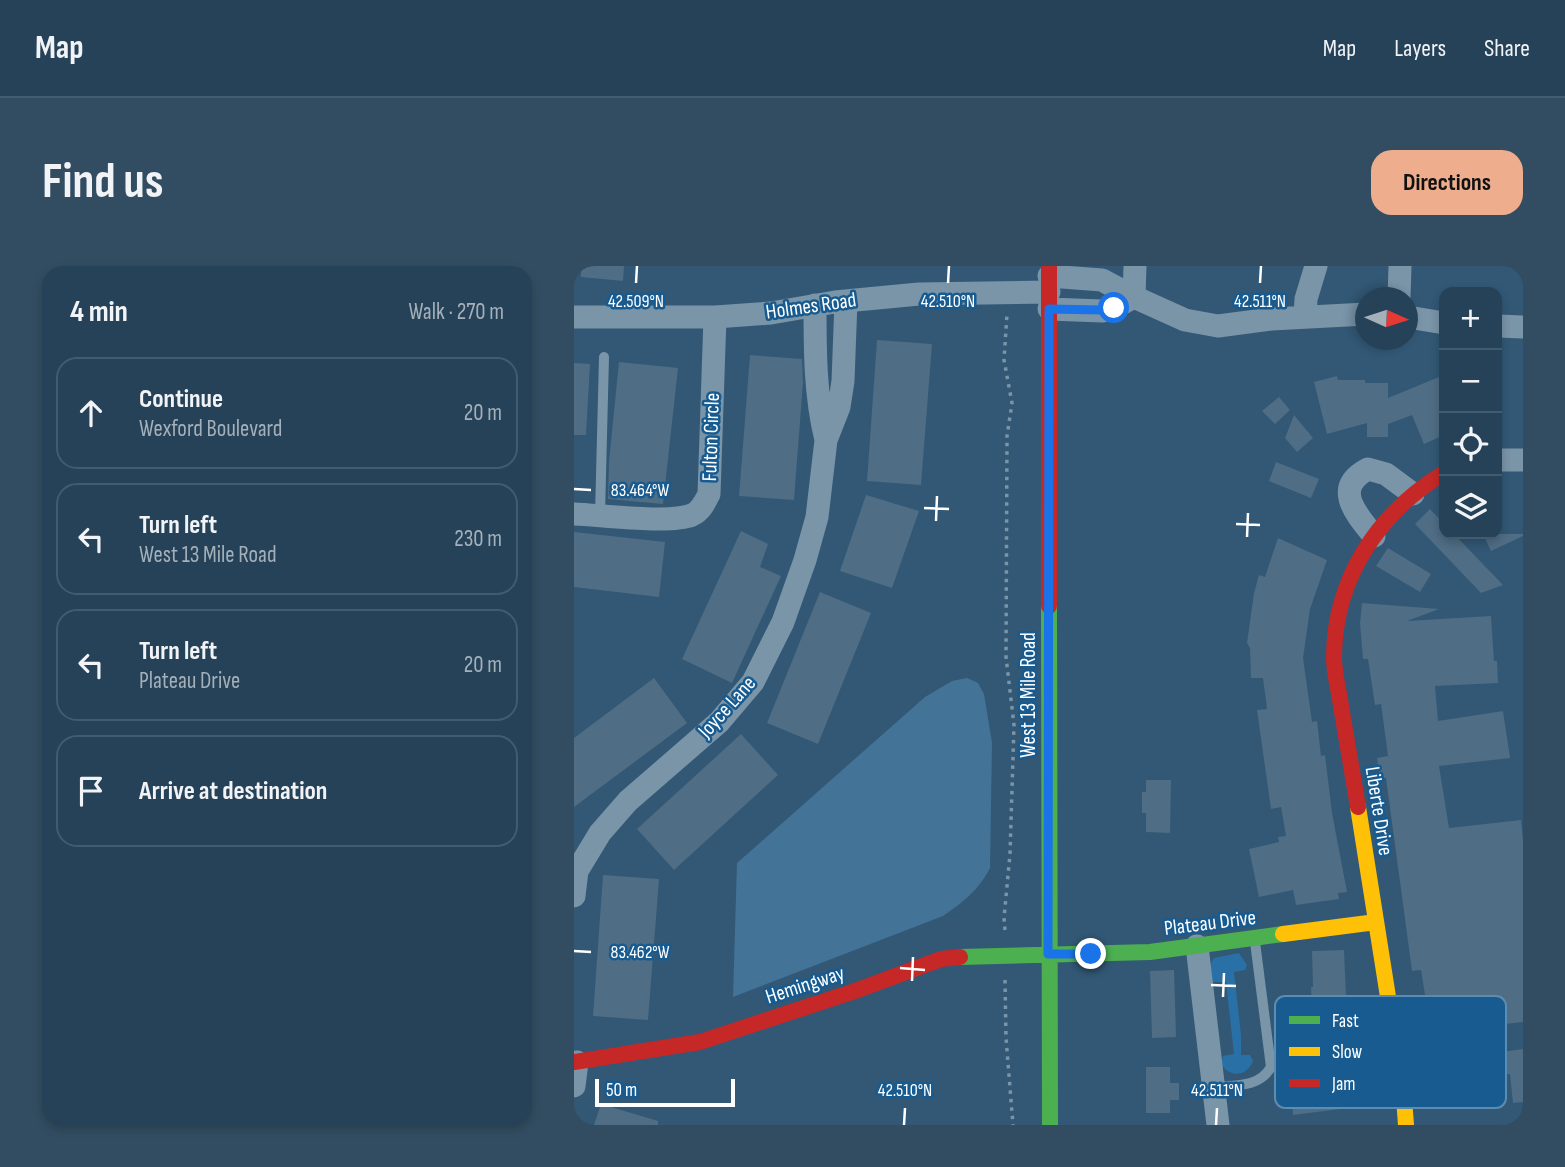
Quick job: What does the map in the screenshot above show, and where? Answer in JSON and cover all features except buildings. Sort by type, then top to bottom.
[{"type":"street","points":[[1134,297],[1135,266]]},
{"type":"street","points":[[1305,317],[1306,299],[1316,266]]},
{"type":"street","points":[[1399,266],[1399,287]]},
{"type":"street","points":[[1049,286],[1102,279],[1185,320],[1218,326],[1355,315]]},
{"type":"street","points":[[1049,286],[1102,310],[1114,308],[1134,297]]},
{"type":"street","name":"Holmes Road","points":[[574,317],[715,317],[771,313],[846,300],[919,294],[1008,293],[1049,286]]},
{"type":"street","name":"West 13 Mile Road","points":[[1049,286],[1050,1125]]},
{"type":"street","name":"Joyce Lane","points":[[574,896],[576,872],[600,833],[628,801],[719,722],[753,682],[783,622],[817,517],[826,440],[839,407],[843,381],[846,300]]},
{"type":"street","name":"Joyce Lane","points":[[815,305],[816,368],[826,440]]},
{"type":"street","name":"Fulton Circle","points":[[574,514],[675,519],[694,514],[704,505],[709,494],[715,317]]},
{"type":"street","points":[[1418,319],[1439,322]]},
{"type":"street","points":[[1502,326],[1523,327]]},
{"type":"street","points":[[1502,460],[1523,460]]},
{"type":"street","points":[[1374,536],[1351,504],[1349,489],[1356,475],[1368,469],[1387,474],[1413,494]]},
{"type":"street","name":"Liberte Drive","points":[[1388,996],[1334,659],[1339,608],[1358,558],[1374,536],[1413,494],[1439,476]]},
{"type":"street","name":"Plateau Drive","points":[[1048,954],[1150,952],[1376,922]]},
{"type":"street","points":[[1197,946],[1218,1125]]},
{"type":"street","name":"Hemingway","points":[[575,1062],[700,1042],[855,991],[941,959],[1048,954]]},
{"type":"street","points":[[574,1086],[575,1062]]},
{"type":"lane","points":[[600,515],[604,357]]},
{"type":"lane","points":[[1213,1087],[1259,1081],[1270,1067],[1254,939]]},
{"type":"path","points":[[1008,293],[1004,360],[1012,402],[1007,436],[1006,657],[1014,725],[1010,854],[1004,918],[1006,1038],[1013,1125]]},
{"type":"shaded area","points":[[967,678],[978,683],[984,694],[992,743],[990,868],[981,883],[943,916],[733,997],[737,863],[925,697],[952,681]]},
{"type":"shaded area","points":[[1239,953],[1247,965],[1245,970],[1234,972],[1241,1055],[1250,1055],[1253,1061],[1247,1070],[1238,1074],[1229,1072],[1221,1064],[1223,1056],[1234,1054],[1226,982],[1211,982],[1209,967],[1214,958]]},
{"type":"traffic: fast","points":[[1049,606],[1050,1125]]},
{"type":"traffic: fast","points":[[960,957],[1150,952],[1283,934]]},
{"type":"traffic: slow","points":[[1358,807],[1388,996]]},
{"type":"traffic: slow","points":[[1283,934],[1376,922]]},
{"type":"traffic: slow","points":[[1405,1108],[1406,1125]]},
{"type":"traffic: jam","points":[[1049,266],[1049,606]]},
{"type":"traffic: jam","points":[[1358,807],[1334,664],[1336,629],[1342,601],[1351,575],[1380,528],[1420,489],[1440,476]]},
{"type":"traffic: jam","points":[[574,1062],[700,1042],[855,991],[941,959],[960,957]]},
{"type":"route","points":[[1091,954],[1048,954],[1049,309],[1114,308]]}]
